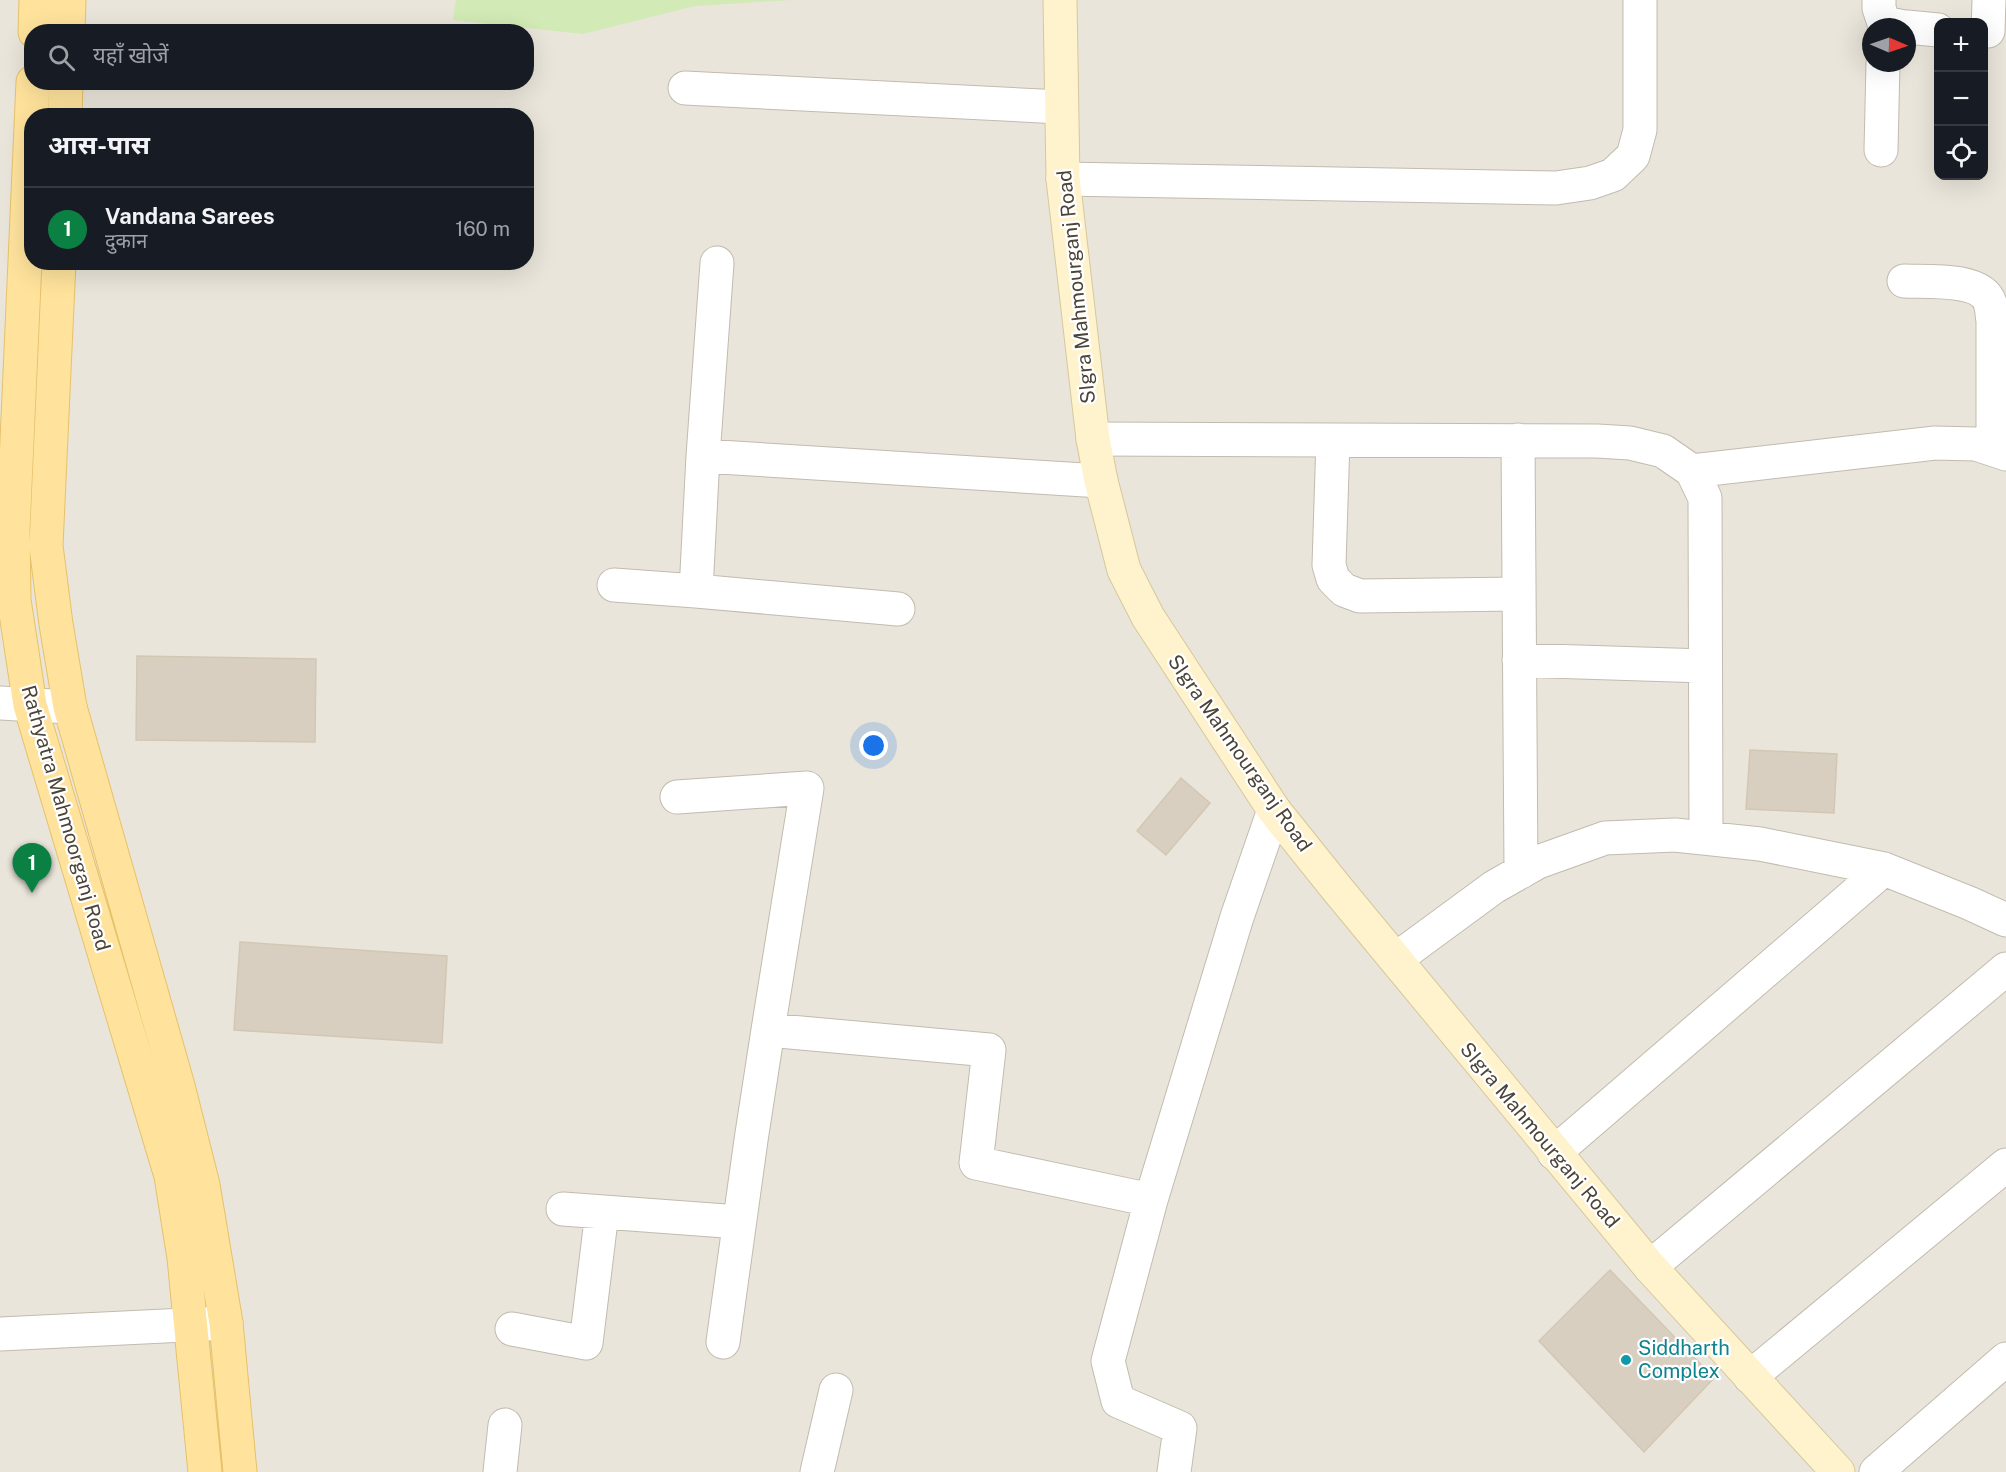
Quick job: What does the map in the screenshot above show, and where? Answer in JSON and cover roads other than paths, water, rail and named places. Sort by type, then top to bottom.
[{"type":"main road","points":[[35,24],[36,0]]},
{"type":"main road","points":[[68,24],[69,0]]},
{"type":"main road","name":"Rathyatra Mahmoorganj Road","points":[[31,108],[32,90]]},
{"type":"main road","points":[[64,108],[66,90]]},
{"type":"main road","name":"Rathyatra Mahmoorganj Road","points":[[24,199],[10,381],[15,704],[171,1176],[184,1258],[205,1472]]},
{"type":"main road","name":"Rathyatra Mahmoorganj Road","points":[[59,270],[46,546],[56,624],[70,707],[181,1097],[203,1185],[226,1323],[240,1472]]},
{"type":"street","name":"SIgra Mahmourganj Road","points":[[1060,0],[1063,179],[1093,439],[1101,481],[1124,570],[1148,617],[1274,810],[1338,890],[1650,1267],[1838,1472]]},
{"type":"street","points":[[1063,179],[1556,188],[1590,183],[1613,175],[1633,156],[1640,130],[1640,0]]},
{"type":"street","points":[[1916,26],[1934,29]]},
{"type":"street","points":[[1881,150],[1883,72]]},
{"type":"street","points":[[685,88],[1061,107]]},
{"type":"street","points":[[696,591],[717,263]]},
{"type":"street","points":[[1692,471],[1935,443],[1976,444],[1999,452],[1993,321],[1990,301],[1982,291],[1970,285],[1904,280]]},
{"type":"street","points":[[10,381],[54,384]]},
{"type":"street","points":[[1093,439],[1518,440],[1630,443],[1663,451],[1692,471],[1705,498],[1706,838]]},
{"type":"street","points":[[1333,440],[1329,565],[1333,579],[1344,590],[1360,596],[1385,597],[1519,594]]},
{"type":"street","points":[[1518,440],[1521,872]]},
{"type":"street","points":[[703,456],[1101,481]]},
{"type":"street","points":[[614,585],[898,609]]},
{"type":"street","points":[[1519,660],[1705,666]]},
{"type":"street","points":[[15,704],[70,707]]},
{"type":"street","points":[[677,797],[807,788],[768,1030],[723,1342]]},
{"type":"street","points":[[1174,1472],[1180,1428],[1118,1401],[1108,1361],[1151,1200],[1237,917],[1274,810]]},
{"type":"street","points":[[1396,959],[1494,887],[1538,862],[1605,838],[1675,835],[1706,838],[1760,844],[1884,868],[2006,920]]},
{"type":"street","points":[[1554,1153],[1884,868]]},
{"type":"street","points":[[1650,1267],[2006,969]]},
{"type":"street","points":[[768,1030],[989,1050],[976,1163],[1151,1200]]},
{"type":"street","points":[[1750,1377],[2006,1165]]},
{"type":"street","points":[[563,1209],[739,1222]]},
{"type":"street","points":[[512,1329],[586,1343],[602,1212]]},
{"type":"street","points":[[0,1334],[226,1323]]},
{"type":"street","points":[[1876,1472],[2006,1359]]},
{"type":"street","points":[[817,1472],[837,1390]]},
{"type":"street","points":[[500,1472],[505,1425]]},
{"type":"place","name":"Vandana Sarees","points":[[32,893]]},
{"type":"place","name":"Siddharth Complex","points":[[1626,1360]]}]
